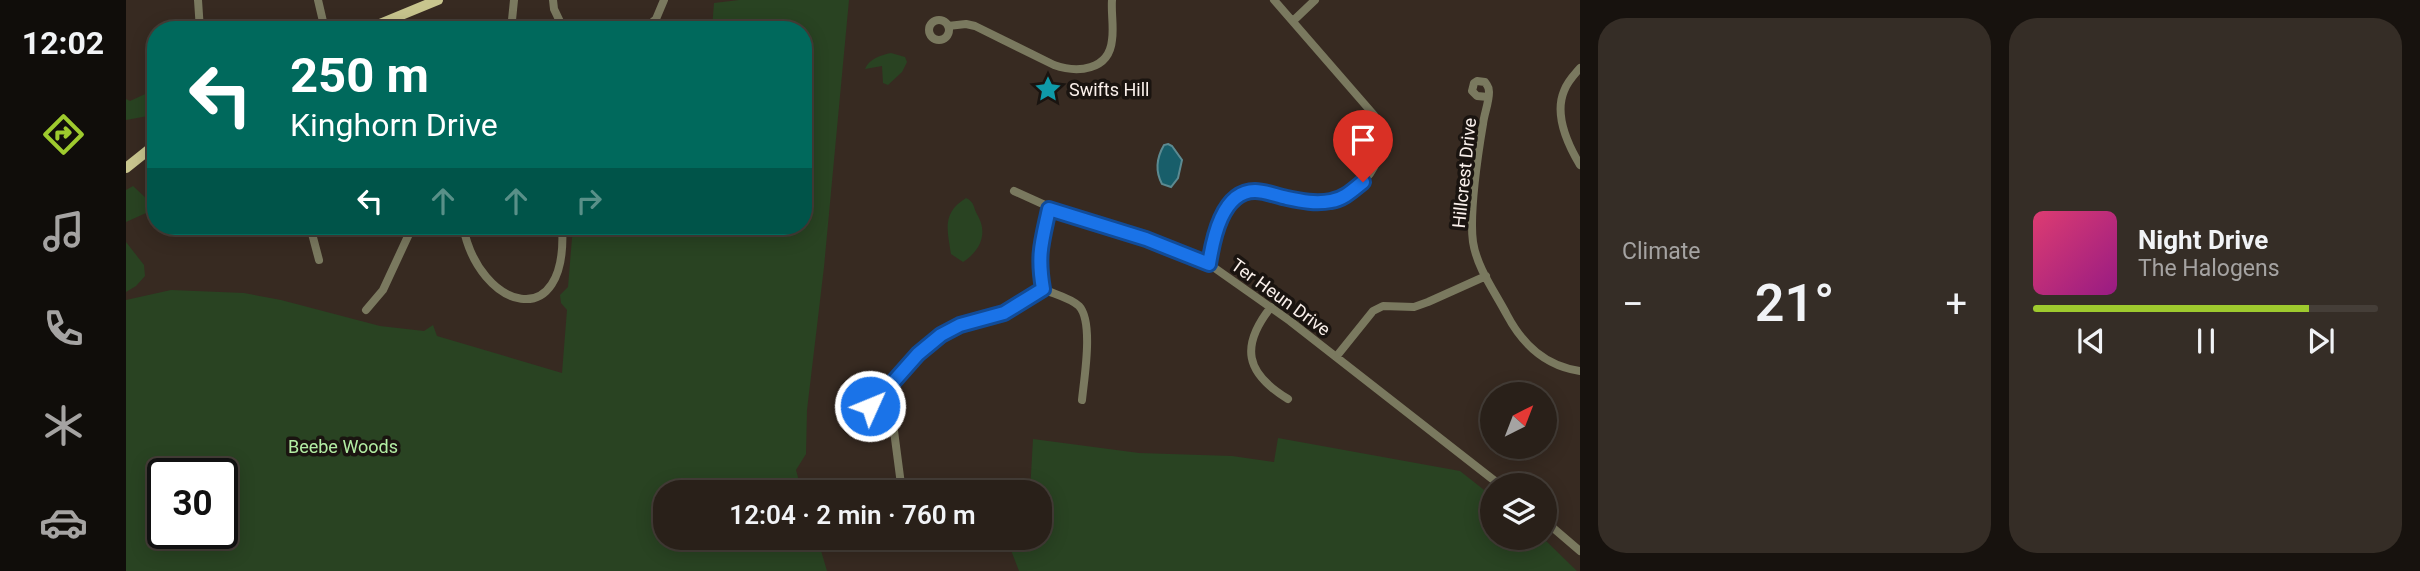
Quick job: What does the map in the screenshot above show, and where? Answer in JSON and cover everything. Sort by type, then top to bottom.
[{"type":"main road","points":[[387,21],[438,0]]},
{"type":"main road","points":[[126,168],[147,151]]},
{"type":"street","points":[[198,0],[199,21]]},
{"type":"street","points":[[318,0],[323,21]]},
{"type":"street","points":[[512,21],[514,0]]},
{"type":"street","points":[[553,0],[560,21]]},
{"type":"street","points":[[654,21],[664,0]]},
{"type":"street","points":[[948,26],[975,26],[1054,65],[1067,69],[1087,68],[1102,62],[1111,48],[1112,0]]},
{"type":"street","points":[[1209,264],[1224,212],[1234,199],[1256,191],[1316,203],[1333,201],[1347,195],[1363,182],[1379,156],[1380,128],[1374,115],[1274,0]]},
{"type":"street","points":[[1293,21],[1315,0]]},
{"type":"street","points":[[1580,68],[1566,86],[1561,103],[1562,121],[1572,151],[1580,165]]},
{"type":"street","name":"Hillcrest Drive","points":[[1488,97],[1474,207],[1473,240],[1486,276],[1519,336],[1530,348],[1556,365],[1580,371]]},
{"type":"street","name":"Ter Heun Drive","points":[[1014,191],[1049,209],[1146,239],[1209,264],[1271,307],[1485,473]]},
{"type":"street","points":[[1043,289],[1039,265],[1040,246],[1049,209]]},
{"type":"street","points":[[312,235],[318,260]]},
{"type":"street","points":[[366,310],[383,290],[409,235]]},
{"type":"street","points":[[464,235],[476,264],[489,281],[508,295],[534,300],[544,294],[556,279],[563,235]]},
{"type":"street","points":[[1336,357],[1373,311],[1383,306],[1421,305],[1486,276]]},
{"type":"street","points":[[891,408],[880,413],[872,409],[870,394],[876,389],[887,389],[918,354],[941,335],[960,325],[1004,313],[1043,289]]},
{"type":"street","points":[[1043,289],[1074,303],[1083,313],[1087,348],[1082,400]]},
{"type":"street","points":[[1271,307],[1254,331],[1252,364],[1262,380],[1288,399]]},
{"type":"street","points":[[887,389],[894,400],[891,408],[900,480]]},
{"type":"street","points":[[1557,531],[1580,551]]},
{"type":"green space","name":"Beebe Woods","points":[[739,0],[849,0],[824,267],[807,410],[806,454],[796,470],[799,480],[653,480],[653,550],[821,550],[827,571],[126,571],[126,300],[171,290],[244,293],[380,326],[424,331],[433,325],[437,336],[562,373],[567,310],[561,303],[560,295],[568,287],[572,235],[812,235],[812,21],[713,21],[714,3]]},
{"type":"green space","points":[[891,53],[905,57],[907,62],[902,72],[888,85],[883,83],[882,66],[865,69],[872,60]]},
{"type":"green space","points":[[147,93],[147,116],[126,120],[126,99],[130,101]]},
{"type":"green space","points":[[133,186],[147,199],[147,212],[126,222],[126,190]]},
{"type":"green space","points":[[966,198],[972,203],[981,223],[982,236],[974,253],[963,262],[951,254],[948,222],[953,210]]},
{"type":"green space","points":[[126,242],[144,265],[145,276],[126,292]]},
{"type":"green space","points":[[1278,438],[1460,471],[1480,487],[1480,550],[1555,550],[1577,571],[1019,571],[1011,550],[1052,550],[1052,480],[1031,480],[1033,439],[1139,453],[1232,456],[1274,462]]},
{"type":"water","points":[[1168,144],[1182,160],[1178,178],[1171,187],[1162,184],[1158,169],[1158,159],[1164,145]]},
{"type":"place","name":"Swifts Hill","points":[[1048,89]]},
{"type":"route","points":[[870,406],[872,391],[887,389],[918,354],[941,335],[960,325],[1004,313],[1043,289],[1039,265],[1040,246],[1049,209],[1146,239],[1209,264],[1224,212],[1229,203],[1245,193],[1256,191],[1316,203],[1333,201],[1347,195],[1363,182]]}]
